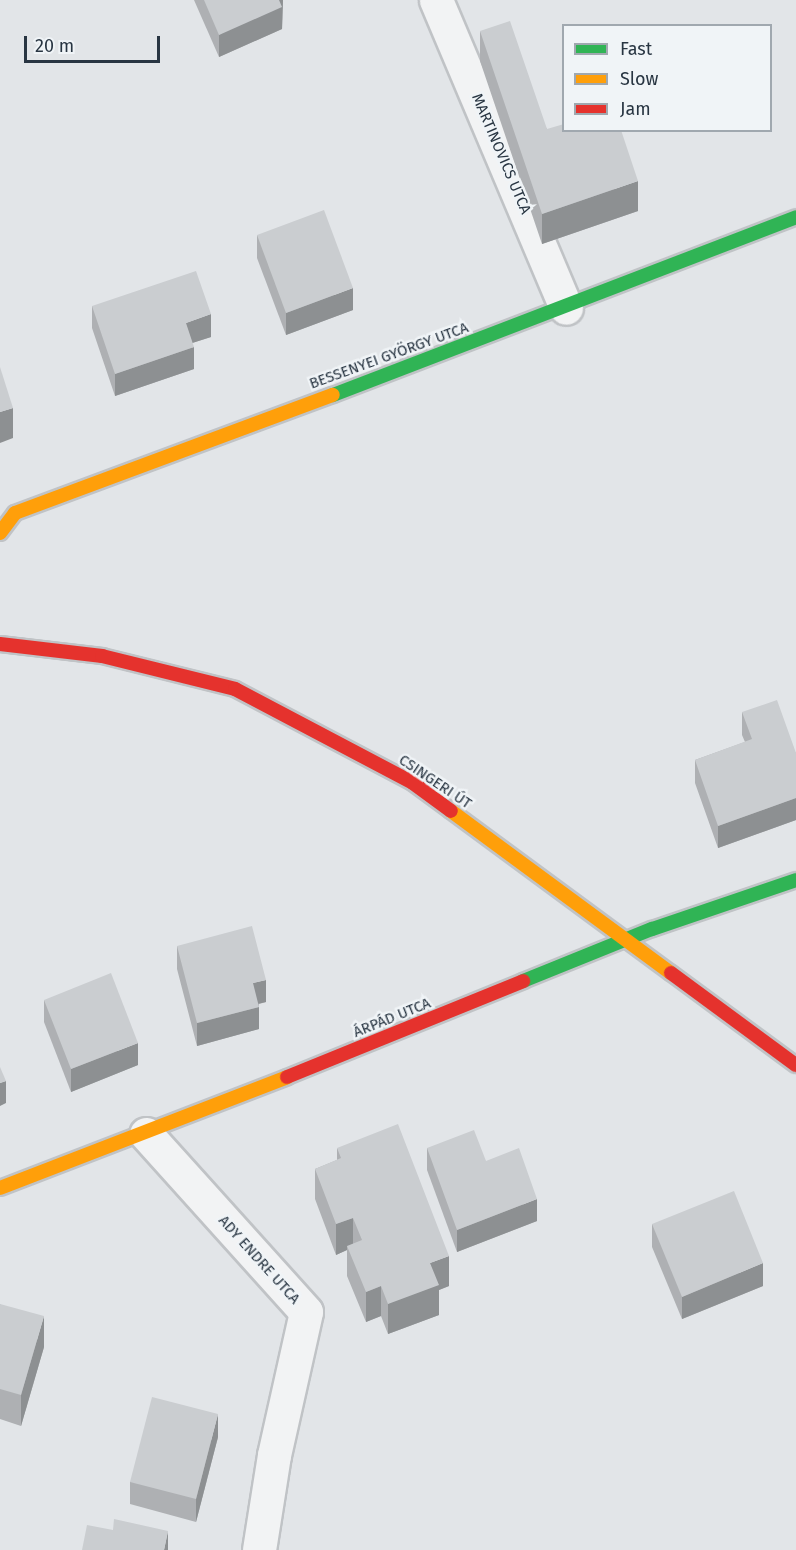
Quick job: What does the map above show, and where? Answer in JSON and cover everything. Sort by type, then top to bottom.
[{"type":"street","name":"MARTINOVICS UTCA","points":[[436,0],[566,308]]},
{"type":"street","name":"BESSENYEI GYÖRGY UTCA","points":[[0,533],[15,513],[566,308],[796,217]]},
{"type":"street","name":"CSINGERI ÚT","points":[[0,644],[102,656],[235,689],[413,783],[796,1065]]},
{"type":"street","name":"ÁRPÁD UTCA","points":[[0,1188],[146,1134],[627,942],[652,929],[796,880]]},
{"type":"street","name":"ADY ENDRE UTCA","points":[[146,1134],[306,1312],[258,1550]]},
{"type":"building","points":[[204,0],[279,0],[282,7],[219,35]]},
{"type":"building","points":[[510,21],[547,129],[562,125],[562,132],[622,132],[638,181],[542,214],[480,31]]},
{"type":"building","points":[[324,210],[353,288],[286,313],[257,235]]},
{"type":"building","points":[[196,271],[211,314],[186,323],[194,347],[115,374],[92,306]]},
{"type":"building","points":[[0,367],[13,408],[0,412]]},
{"type":"building","points":[[777,700],[796,753],[796,798],[718,826],[695,760],[752,739],[742,712]]},
{"type":"building","points":[[252,926],[266,980],[253,983],[259,1007],[197,1023],[177,946]]},
{"type":"building","points":[[111,973],[138,1043],[71,1069],[44,1000]]},
{"type":"building","points":[[0,1067],[6,1081],[0,1083]]},
{"type":"building","points":[[398,1124],[449,1256],[430,1263],[439,1285],[388,1304],[381,1286],[366,1292],[347,1246],[362,1240],[353,1218],[336,1224],[315,1169],[341,1158],[337,1148]]},
{"type":"building","points":[[474,1130],[486,1161],[519,1148],[537,1199],[457,1230],[427,1148]]},
{"type":"building","points":[[734,1191],[763,1263],[682,1297],[652,1224]]},
{"type":"building","points":[[0,1304],[44,1316],[21,1395],[0,1389]]},
{"type":"building","points":[[152,1397],[218,1414],[196,1499],[130,1482]]},
{"type":"building","points":[[114,1519],[168,1531],[164,1550],[82,1550],[87,1525],[113,1530]]},
{"type":"traffic: fast","points":[[333,395],[796,217]]},
{"type":"traffic: fast","points":[[523,981],[652,929],[796,880]]},
{"type":"traffic: slow","points":[[0,533],[15,513],[333,395]]},
{"type":"traffic: slow","points":[[451,811],[671,973]]},
{"type":"traffic: slow","points":[[0,1188],[287,1077]]},
{"type":"traffic: jam","points":[[0,644],[102,656],[235,689],[413,783],[451,811]]},
{"type":"traffic: jam","points":[[671,973],[796,1065]]},
{"type":"traffic: jam","points":[[287,1077],[523,981]]}]
